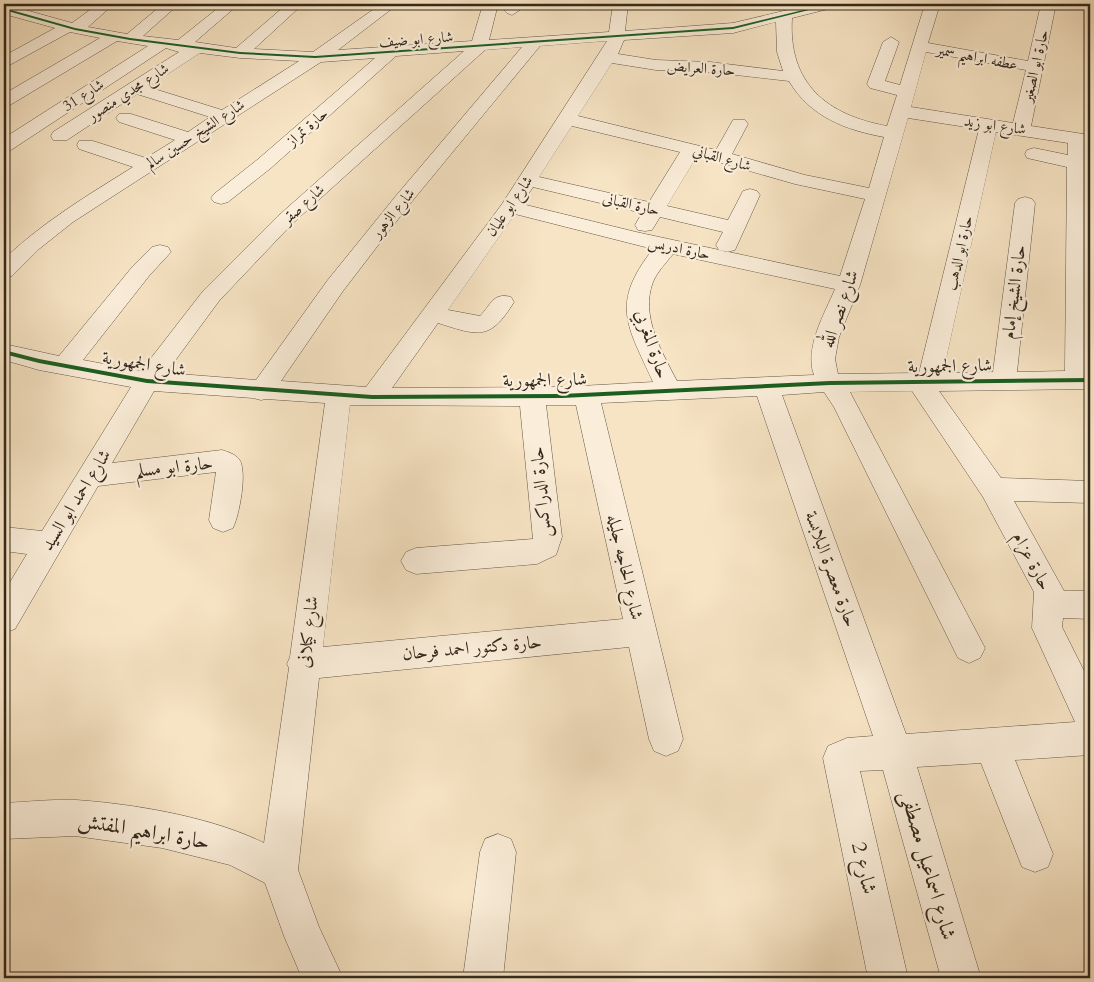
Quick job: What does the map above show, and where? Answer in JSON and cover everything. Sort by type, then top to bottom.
[{"type":"street","points":[[4,26],[35,4]]},
{"type":"street","points":[[4,63],[71,28],[107,4]]},
{"type":"street","points":[[4,101],[122,38],[172,4]]},
{"type":"street","name":"شارع مجدي منصور","points":[[60,136],[135,88],[188,48],[232,4]]},
{"type":"street","points":[[240,53],[296,4]]},
{"type":"street","name":"شارع الشيخ حسين سالم","points":[[4,271],[32,244],[66,218],[352,34],[390,4]]},
{"type":"street","points":[[479,47],[490,4]]},
{"type":"street","name":"شارع ابو عليان","points":[[372,397],[510,207],[608,57],[618,37],[620,4]]},
{"type":"street","name":"شارع ابو ضيف","points":[[4,9],[71,28],[122,38],[188,48],[315,57],[733,28],[831,4]]},
{"type":"street","name":"شارع نصر الله","points":[[932,4],[899,112],[877,196],[849,286],[830,334],[823,358],[824,370],[830,383],[844,402],[970,648]]},
{"type":"street","name":"حارة ابو الصغير","points":[[1021,128],[1049,4]]},
{"type":"street","points":[[784,16],[782,44],[794,77],[804,93],[839,118],[854,125],[899,112],[876,84],[890,42]]},
{"type":"street","name":"شارع الزهور","points":[[261,391],[335,286],[396,209],[534,43]]},
{"type":"street","name":"شارع 31","points":[[4,146],[162,44]]},
{"type":"street","name":"عطفه ابراهيم سمير","points":[[919,46],[1035,68]]},
{"type":"street","name":"شارع صقر","points":[[147,381],[205,303],[260,244],[479,47]]},
{"type":"street","name":"حارة تمراز","points":[[221,198],[264,164],[390,53]]},
{"type":"street","name":"حارة العرايض","points":[[608,57],[656,65],[710,67],[794,77]]},
{"type":"street","points":[[135,88],[224,116]]},
{"type":"street","name":"شارع ابو زيد","points":[[899,112],[1021,128],[1084,139]]},
{"type":"street","points":[[125,118],[190,138]]},
{"type":"street","name":"شارع القباني","points":[[567,119],[692,149],[802,180],[877,196]]},
{"type":"street","points":[[721,157],[738,124]]},
{"type":"street","name":"حارة ابو الدهب","points":[[924,382],[989,124]]},
{"type":"street","points":[[1084,139],[1077,163],[1084,380]]},
{"type":"street","points":[[86,145],[147,165]]},
{"type":"street","points":[[636,239],[692,149]]},
{"type":"street","points":[[1034,154],[1077,163]]},
{"type":"street","name":"حارة القبانى","points":[[528,180],[734,228]]},
{"type":"street","points":[[721,257],[750,195]]},
{"type":"street","name":"حارة الشيخ إمام","points":[[1004,381],[1025,202]]},
{"type":"street","name":"حارة ادريس","points":[[510,207],[636,239],[849,286]]},
{"type":"street","points":[[4,239],[32,244]]},
{"type":"street","name":"حارة المغربي","points":[[667,246],[642,282],[637,299],[638,316],[669,391]]},
{"type":"street","points":[[65,366],[141,271],[160,252]]},
{"type":"street","points":[[433,313],[479,326],[489,321],[503,302]]},
{"type":"street","name":"شارع الجمهورية","points":[[4,352],[65,366],[147,381],[261,391],[372,397],[586,395],[830,383],[1084,380]]},
{"type":"street","name":"شارع احمد ابو السيد","points":[[4,619],[92,476],[147,381]]},
{"type":"street","name":"حارة عزام","points":[[924,382],[993,489],[1049,590],[1052,604],[1046,617],[1047,628],[1090,718]]},
{"type":"street","name":"حارة معصرة البلابسة","points":[[766,386],[896,751]]},
{"type":"street","name":"شارع كيلانى","points":[[279,870],[303,664],[339,395]]},
{"type":"street","name":"شارع الحاجه جليله","points":[[586,395],[666,739]]},
{"type":"street","name":"حارة الدراكس","points":[[416,561],[537,551],[546,546],[548,537],[532,396]]},
{"type":"street","name":"حارة ابو مسلم","points":[[92,476],[222,461],[229,466],[230,470],[222,520]]},
{"type":"street","points":[[993,489],[1090,492]]},
{"type":"street","points":[[4,539],[49,544]]},
{"type":"street","points":[[1052,604],[1090,605]]},
{"type":"street","name":"حارة دكتور احمد فرحان","points":[[303,664],[640,632]]},
{"type":"street","points":[[896,751],[1090,738]]},
{"type":"street","points":[[992,746],[1035,854]]},
{"type":"street","name":"شارع 2","points":[[888,978],[840,758],[846,755],[896,751]]},
{"type":"street","name":"شارع اسماعيل مصطفى","points":[[896,751],[961,978]]},
{"type":"street","name":"حارة ابراهيم المفتش","points":[[4,821],[75,818],[162,830],[235,848],[279,870]]},
{"type":"street","points":[[484,978],[498,852]]},
{"type":"street","points":[[279,870],[303,936],[323,978]]},
{"type":"cycle path","points":[[4,9],[75,29],[130,39],[240,53],[315,57],[733,28],[831,4]]},
{"type":"cycle path","points":[[4,352],[39,361],[147,381],[372,397],[562,396],[830,383],[1090,380]]}]
